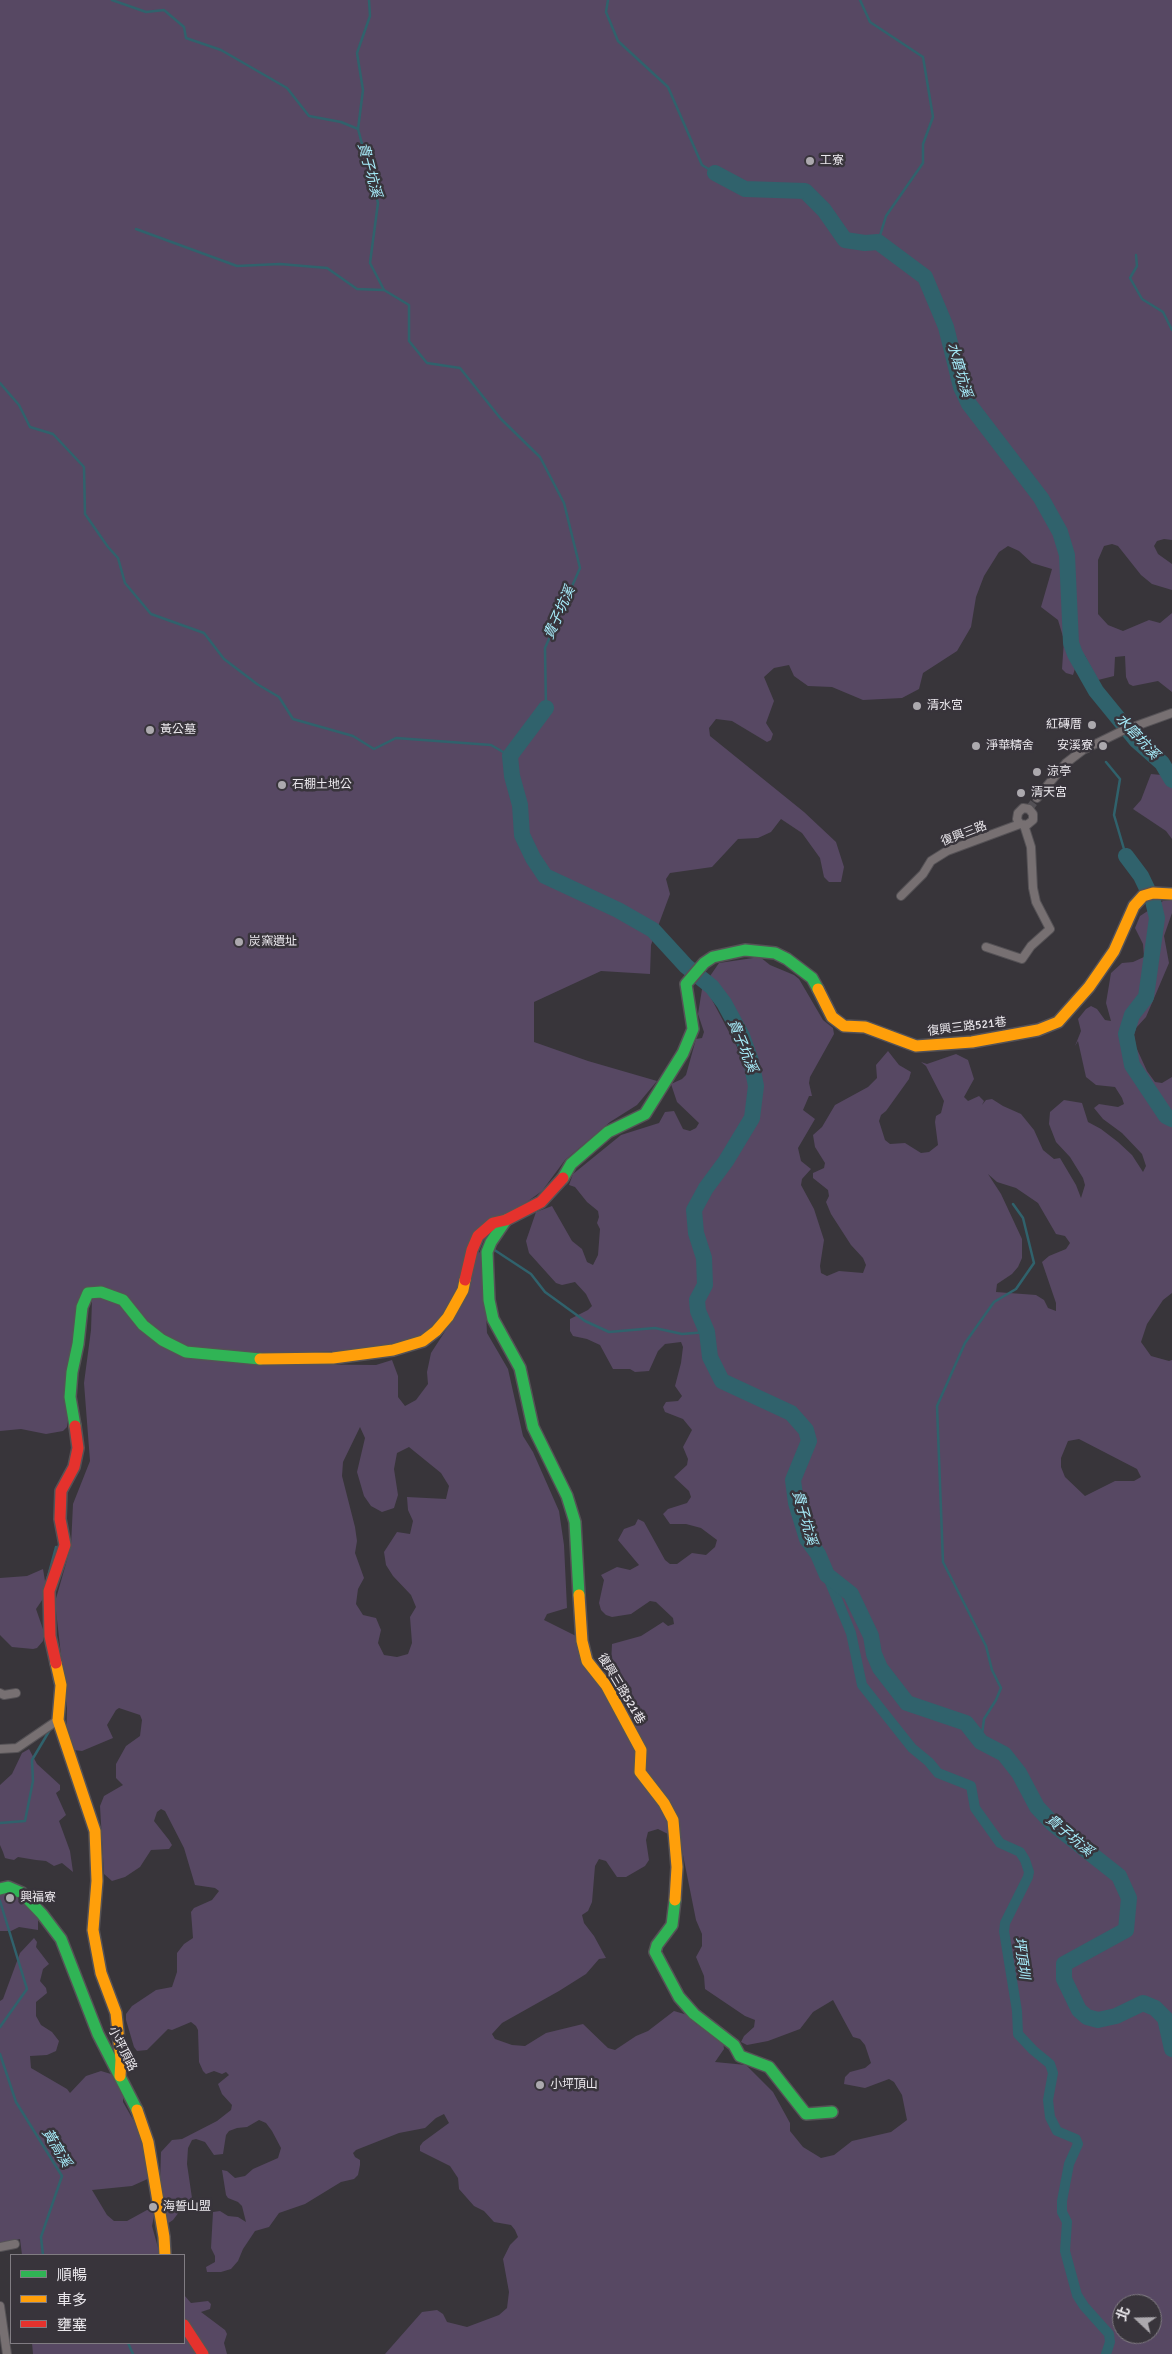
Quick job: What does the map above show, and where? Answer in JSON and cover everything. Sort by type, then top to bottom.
[{"type":"street","points":[[1037,798],[1066,763],[1083,750],[1122,731],[1172,713]]},
{"type":"street","name":"復興三路","points":[[900,896],[923,874],[931,861],[947,851],[1022,825],[1031,848],[1033,888],[1036,902],[1045,916],[1050,930],[1031,946],[1022,959],[986,946]]},
{"type":"street","name":"復興三路521巷","points":[[58,1720],[61,1685],[50,1636],[49,1591],[65,1545],[60,1519],[61,1491],[74,1467],[78,1448],[70,1398],[82,1308],[88,1293],[101,1292],[123,1300],[144,1325],[162,1340],[186,1352],[250,1359],[333,1358],[393,1350],[423,1341],[436,1331],[448,1317],[462,1290],[472,1250],[478,1236],[493,1223],[506,1220],[541,1202],[560,1183],[571,1164],[608,1132],[645,1114],[683,1053],[693,1029],[686,984],[704,963],[713,957],[744,950],[774,953],[805,971],[812,978],[832,1017],[844,1026],[865,1027],[916,1046],[972,1042],[1038,1030],[1058,1022],[1089,987],[1114,951],[1134,906],[1148,894],[1172,894]]},
{"type":"street","name":"復興三路521巷","points":[[506,1220],[491,1242],[487,1252],[489,1300],[493,1319],[520,1368],[533,1427],[567,1496],[575,1522],[582,1641],[587,1661],[606,1686],[641,1750],[640,1772],[664,1803],[673,1820],[677,1868],[674,1912],[672,1924],[657,1945],[655,1952],[679,1997],[694,2014],[734,2045],[740,2056],[769,2067],[780,2079],[791,2097],[802,2106],[806,2114],[832,2112]]},
{"type":"street","points":[[0,1692],[4,1695],[16,1692]]},
{"type":"street","points":[[0,1749],[17,1748],[58,1720],[84,1793],[95,1831],[97,1881],[93,1930],[101,1973],[116,2013],[121,2060],[120,2076]]},
{"type":"street","name":"小坪頂路","points":[[4,1888],[22,1893],[42,1914],[60,1939],[98,2034],[141,2118],[148,2142],[164,2237],[165,2254]]},
{"type":"street","points":[[0,2248],[15,2244]]},
{"type":"street","points":[[0,2306],[7,2354]]},
{"type":"street","points":[[185,2327],[203,2354]]},
{"type":"shaded area","points":[[0,0],[1172,0],[1172,540],[1164,539],[1157,541],[1154,546],[1158,554],[1172,564],[1172,590],[1152,584],[1141,575],[1118,546],[1112,544],[1104,546],[1098,560],[1098,614],[1108,625],[1123,631],[1149,620],[1160,623],[1172,613],[1172,692],[1158,681],[1133,686],[1129,684],[1126,677],[1125,656],[1115,657],[1114,676],[1098,680],[1085,656],[1082,654],[1079,656],[1073,675],[1066,673],[1062,669],[1064,640],[1058,620],[1041,607],[1052,569],[1032,563],[1019,551],[1008,546],[999,552],[984,576],[976,597],[971,627],[957,651],[923,673],[919,689],[902,698],[863,700],[832,687],[808,686],[794,676],[789,665],[774,668],[764,677],[774,701],[766,723],[773,734],[771,740],[767,742],[732,721],[716,719],[709,728],[710,736],[804,812],[836,842],[844,867],[841,882],[829,882],[824,877],[820,858],[802,833],[781,819],[771,832],[758,838],[738,839],[712,867],[670,873],[666,879],[670,894],[651,945],[650,974],[601,971],[534,1002],[534,1042],[588,1061],[657,1081],[637,1105],[610,1122],[565,1160],[542,1191],[513,1212],[492,1220],[446,1309],[436,1324],[422,1337],[381,1347],[337,1351],[253,1354],[187,1348],[162,1335],[124,1297],[86,1291],[69,1367],[67,1427],[63,1431],[46,1434],[21,1429],[0,1431]]},
{"type":"shaded area","points":[[1151,774],[1172,776],[1172,839],[1166,831],[1133,809],[1141,800]]},
{"type":"shaded area","points":[[1163,901],[1172,901],[1172,913],[1164,936],[1169,963],[1146,1017],[1136,1028],[1134,1035],[1136,1047],[1147,1071],[1155,1082],[1162,1083],[1172,1077],[1172,1293],[1163,1300],[1147,1324],[1141,1342],[1151,1356],[1169,1361],[1172,1360],[1172,2354],[385,2354],[422,2312],[437,2310],[443,2314],[447,2322],[467,2327],[499,2315],[507,2308],[509,2292],[503,2259],[510,2245],[518,2237],[515,2230],[511,2225],[494,2222],[484,2211],[474,2206],[459,2189],[458,2178],[450,2166],[420,2151],[420,2146],[423,2142],[449,2123],[444,2114],[436,2118],[425,2128],[399,2133],[356,2150],[353,2153],[360,2160],[360,2165],[358,2175],[354,2179],[341,2182],[305,2204],[279,2213],[269,2227],[255,2231],[243,2249],[238,2261],[231,2269],[221,2272],[207,2272],[206,2267],[215,2262],[215,2256],[211,2248],[213,2212],[220,2211],[246,2222],[242,2206],[226,2195],[222,2170],[227,2171],[235,2178],[245,2176],[253,2169],[278,2158],[281,2148],[266,2123],[259,2120],[247,2127],[229,2131],[226,2135],[223,2154],[214,2155],[205,2142],[196,2139],[192,2140],[188,2148],[187,2164],[192,2198],[188,2200],[173,2220],[164,2226],[160,2184],[161,2152],[172,2140],[182,2139],[217,2121],[231,2110],[232,2105],[222,2094],[218,2084],[229,2075],[226,2072],[222,2074],[214,2071],[206,2074],[203,2071],[199,2062],[198,2030],[191,2022],[172,2030],[168,2029],[147,2050],[137,2051],[134,2047],[126,2014],[132,2006],[156,1990],[172,1987],[177,1972],[177,1953],[184,1944],[193,1938],[191,1912],[194,1908],[212,1900],[219,1891],[215,1888],[195,1885],[184,1848],[165,1811],[161,1809],[157,1812],[154,1821],[172,1845],[169,1849],[151,1850],[140,1867],[125,1877],[112,1881],[104,1874],[100,1806],[104,1796],[123,1785],[116,1778],[116,1764],[126,1746],[140,1736],[142,1720],[140,1715],[119,1708],[107,1725],[113,1738],[82,1751],[66,1749],[67,1708],[55,1602],[71,1546],[73,1504],[90,1461],[84,1383],[91,1330],[92,1300],[95,1297],[101,1296],[121,1303],[161,1343],[274,1364],[376,1365],[392,1360],[398,1376],[398,1397],[405,1406],[416,1400],[428,1384],[427,1372],[431,1353],[453,1319],[467,1286],[478,1252],[483,1253],[487,1333],[508,1369],[523,1436],[533,1452],[559,1511],[564,1545],[567,1608],[547,1614],[544,1620],[578,1637],[588,1661],[610,1684],[612,1644],[641,1636],[663,1622],[668,1626],[674,1624],[673,1618],[656,1602],[650,1601],[631,1614],[612,1617],[606,1615],[601,1610],[599,1603],[604,1580],[601,1575],[617,1567],[630,1570],[639,1565],[618,1540],[624,1529],[635,1525],[638,1519],[644,1522],[665,1560],[670,1564],[677,1564],[692,1553],[706,1555],[715,1547],[717,1540],[701,1528],[686,1524],[670,1524],[663,1514],[668,1509],[687,1503],[691,1497],[689,1491],[674,1477],[687,1465],[688,1459],[683,1447],[692,1430],[683,1419],[665,1412],[663,1407],[666,1402],[678,1401],[682,1396],[675,1386],[681,1363],[683,1347],[681,1342],[665,1344],[658,1351],[649,1371],[635,1372],[630,1369],[613,1369],[600,1345],[587,1339],[573,1336],[570,1331],[570,1319],[592,1306],[586,1294],[575,1282],[562,1285],[556,1283],[529,1253],[526,1241],[536,1212],[552,1206],[572,1241],[582,1249],[587,1262],[593,1265],[598,1255],[600,1229],[597,1223],[598,1211],[587,1202],[575,1187],[569,1185],[573,1174],[621,1135],[659,1123],[665,1112],[674,1111],[683,1129],[690,1131],[696,1128],[699,1123],[677,1102],[671,1084],[686,1075],[696,1039],[702,1038],[704,1032],[698,1014],[703,983],[745,1062],[745,1050],[740,1038],[708,979],[719,963],[760,957],[770,965],[799,979],[823,1020],[833,1028],[834,1034],[810,1077],[809,1083],[812,1096],[809,1096],[803,1110],[815,1119],[798,1148],[801,1161],[811,1169],[802,1179],[801,1185],[814,1209],[824,1240],[820,1266],[821,1273],[827,1276],[839,1271],[863,1273],[866,1265],[831,1214],[826,1202],[829,1196],[828,1190],[813,1178],[813,1173],[824,1168],[825,1163],[815,1147],[813,1135],[822,1127],[835,1105],[868,1087],[877,1078],[876,1065],[888,1051],[899,1065],[911,1072],[909,1079],[881,1115],[879,1121],[885,1140],[890,1144],[905,1143],[921,1153],[929,1152],[938,1145],[935,1122],[936,1116],[941,1113],[944,1101],[926,1066],[921,1062],[927,1064],[956,1054],[968,1060],[974,1079],[964,1097],[968,1101],[979,1096],[984,1101],[982,1105],[986,1100],[992,1099],[1021,1114],[1034,1130],[1043,1150],[1054,1159],[1060,1158],[1076,1185],[1081,1198],[1085,1185],[1083,1178],[1070,1157],[1056,1142],[1049,1124],[1050,1112],[1064,1100],[1082,1103],[1088,1122],[1118,1142],[1132,1155],[1143,1172],[1146,1166],[1142,1154],[1122,1133],[1103,1119],[1094,1108],[1099,1104],[1118,1107],[1124,1104],[1122,1098],[1115,1087],[1096,1085],[1086,1077],[1078,1041],[1075,1046],[1081,1031],[1078,1019],[1086,1009],[1091,1006],[1097,1009],[1105,1020],[1111,1021],[1106,1003],[1111,973],[1122,963],[1133,962],[1144,957],[1143,944],[1135,928],[1140,916]],"holes":[[[988,1174],[997,1182],[1016,1188],[1038,1203],[1056,1234],[1065,1236],[1070,1243],[1066,1249],[1049,1256],[1042,1262],[1056,1303],[1056,1311],[1048,1308],[1044,1300],[1036,1295],[996,1292],[997,1284],[1012,1274],[1018,1267],[1022,1258],[1022,1239],[1001,1194]],[[360,1427],[365,1438],[357,1472],[364,1496],[371,1506],[382,1512],[394,1508],[398,1495],[394,1469],[397,1453],[409,1447],[441,1473],[449,1486],[446,1499],[407,1497],[408,1510],[413,1521],[410,1534],[397,1532],[384,1552],[386,1565],[393,1576],[411,1595],[416,1607],[410,1617],[412,1643],[408,1654],[397,1657],[384,1655],[378,1643],[381,1630],[376,1618],[363,1615],[356,1604],[358,1589],[364,1578],[355,1553],[357,1541],[355,1527],[342,1476],[343,1462]],[[1079,1439],[1137,1469],[1141,1477],[1134,1481],[1115,1481],[1085,1496],[1065,1477],[1061,1467],[1061,1458],[1068,1441]],[[658,1829],[676,1838],[681,1845],[696,1920],[702,1934],[702,1946],[696,1957],[704,1976],[705,1989],[745,2016],[755,2020],[754,2027],[744,2036],[741,2042],[747,2045],[768,2041],[800,2029],[813,2012],[833,2000],[853,2037],[860,2039],[865,2045],[871,2063],[865,2068],[850,2072],[845,2077],[844,2084],[865,2088],[889,2079],[894,2082],[902,2095],[907,2120],[891,2132],[852,2141],[834,2155],[821,2158],[803,2147],[790,2131],[790,2123],[773,2092],[746,2065],[715,2062],[724,2049],[723,2041],[696,2024],[691,2016],[674,2011],[648,2031],[636,2036],[615,2050],[608,2048],[583,2024],[546,2033],[525,2046],[512,2045],[495,2039],[492,2034],[502,2023],[559,1991],[586,1974],[599,1959],[606,1958],[594,1936],[584,1923],[582,1915],[588,1911],[592,1902],[595,1866],[599,1859],[606,1861],[617,1877],[626,1877],[645,1866],[649,1860],[646,1840],[648,1832]]]},
{"type":"shaded area","points":[[43,1569],[47,1593],[36,1609],[44,1632],[43,1641],[37,1648],[33,1649],[12,1647],[0,1635],[0,1578],[27,1576]]},
{"type":"shaded area","points":[[29,1749],[37,1764],[60,1785],[60,1790],[56,1793],[66,1815],[59,1821],[70,1851],[73,1872],[62,1863],[54,1866],[46,1861],[18,1857],[14,1860],[5,1858],[0,1845],[0,1785],[12,1774],[22,1753]]},
{"type":"shaded area","points":[[10,1888],[38,1917],[38,1930],[19,1927],[11,1931],[0,1931],[0,1891]]},
{"type":"shaded area","points":[[34,1938],[37,1942],[36,1947],[49,1964],[43,1969],[40,1981],[46,1988],[47,1993],[36,2002],[36,2016],[41,2025],[52,2032],[59,2041],[56,2051],[47,2055],[30,2056],[31,2068],[67,2089],[70,2093],[86,2076],[101,2071],[111,2074],[123,2087],[123,2102],[140,2132],[152,2177],[132,2186],[92,2190],[107,2215],[114,2221],[127,2221],[147,2210],[153,2211],[152,2226],[160,2254],[22,2254],[20,2239],[0,2244],[0,2001],[3,1999],[20,1953]]},
{"type":"shaded area","points":[[185,2296],[191,2303],[208,2301],[211,2304],[210,2309],[201,2312],[225,2330],[227,2334],[224,2343],[227,2354],[33,2354],[32,2344],[185,2344]]},
{"type":"waterway","points":[[112,0],[146,12],[164,10],[184,27],[186,38],[221,50],[287,88],[309,116],[341,122],[358,129]]},
{"type":"waterway","name":"貴子坑溪","points":[[369,0],[370,16],[357,53],[363,90],[358,129],[378,203],[370,263],[384,290],[409,305],[409,341],[427,363],[460,368],[501,419],[540,457],[564,503],[580,568],[545,648],[546,708]]},
{"type":"waterway","points":[[608,0],[606,12],[618,41],[668,87],[702,165],[715,173]]},
{"type":"waterway","name":"水磨坑溪","points":[[860,0],[870,22],[923,57],[933,117],[923,144],[923,163],[886,216],[878,242]]},
{"type":"waterway","name":"水磨坑溪","points":[[715,173],[745,189],[805,191],[824,210],[845,240],[865,243],[878,242],[925,277],[946,327],[961,387],[969,404],[1041,498],[1060,532],[1067,555],[1071,643],[1075,654],[1096,691],[1136,740],[1162,763],[1172,780]]},
{"type":"waterway","points":[[136,229],[237,266],[280,264],[327,268],[357,289],[383,290]]},
{"type":"waterway","points":[[1136,255],[1137,266],[1130,278],[1142,299],[1163,312],[1172,330]]},
{"type":"waterway","points":[[0,383],[19,405],[30,427],[53,434],[84,467],[85,514],[118,558],[125,583],[151,614],[204,633],[224,659],[257,684],[279,697],[293,719],[353,736],[374,749],[396,738],[491,745],[510,756]]},
{"type":"waterway","name":"貴子坑溪","points":[[546,708],[510,756],[512,776],[520,805],[522,835],[533,858],[545,876],[618,910],[653,930],[686,966],[712,987],[724,1003],[742,1036],[751,1061],[756,1086],[752,1118],[726,1161],[706,1188],[694,1210],[696,1233],[704,1258],[705,1285],[697,1300],[698,1311],[707,1332],[710,1357],[722,1381],[791,1413],[806,1430],[809,1441],[793,1480],[796,1503],[807,1539],[818,1554],[827,1575],[851,1594],[871,1636],[874,1654],[880,1668],[907,1703],[966,1723],[981,1742],[1004,1754],[1019,1773],[1037,1807],[1053,1824],[1119,1876],[1129,1898],[1126,1930],[1064,1964],[1064,1979],[1079,2010],[1087,2017],[1098,2020],[1116,2016],[1143,2003],[1155,2008],[1165,2018],[1172,2049]]},
{"type":"waterway","points":[[1106,762],[1120,779],[1114,815],[1126,856]]},
{"type":"waterway","points":[[1126,856],[1141,876],[1153,901],[1157,918],[1146,997],[1132,1015],[1126,1034],[1132,1065],[1166,1116],[1172,1119]]},
{"type":"waterway","points":[[981,1742],[984,1719],[1001,1688],[992,1670],[986,1646],[943,1562],[937,1406],[965,1343],[994,1302],[1016,1289],[1034,1263],[1023,1218],[1013,1204]]},
{"type":"waterway","points":[[493,1249],[531,1274],[545,1292],[585,1321],[609,1332],[655,1328],[682,1334],[707,1332]]},
{"type":"waterway","points":[[46,1584],[56,1547]]},
{"type":"waterway","name":"坪頂圳","points":[[827,1575],[851,1633],[862,1685],[912,1748],[929,1762],[938,1773],[971,1786],[975,1808],[1000,1843],[1020,1852],[1025,1860],[1029,1872],[1028,1877],[1005,1923],[1004,1931],[1017,2011],[1018,2034],[1050,2064],[1053,2073],[1048,2100],[1050,2117],[1057,2131],[1076,2139],[1078,2144],[1069,2164],[1062,2201],[1062,2212],[1067,2222],[1065,2251],[1077,2295],[1084,2306],[1109,2334],[1110,2342],[1106,2354]]},
{"type":"waterway","points":[[44,1589],[44,1606]]},
{"type":"waterway","points":[[53,1676],[56,1688]]},
{"type":"waterway","points":[[0,1823],[25,1821],[33,1781],[32,1760],[51,1728]]},
{"type":"waterway","name":"黃高溪","points":[[0,1901],[27,1989],[0,2027]]},
{"type":"waterway","name":"黃高溪","points":[[0,2054],[16,2102],[62,2176],[41,2237],[43,2254]]},
{"type":"waterway","name":"黃高溪","points":[[128,2344],[133,2354]]},
{"type":"tunnel","points":[[1029,809],[1037,798]]},
{"type":"traffic: fast","points":[[563,1178],[571,1164],[608,1132],[645,1114],[683,1053],[693,1029],[686,984],[704,963],[713,957],[745,950],[775,953],[787,959],[812,978],[818,989]]},
{"type":"traffic: fast","points":[[506,1220],[491,1242],[487,1252],[489,1300],[493,1319],[520,1368],[533,1427],[567,1496],[575,1522],[579,1595]]},
{"type":"traffic: fast","points":[[75,1426],[70,1397],[72,1372],[78,1344],[82,1307],[88,1293],[101,1292],[123,1300],[143,1325],[162,1340],[186,1352],[260,1359]]},
{"type":"traffic: fast","points":[[0,1889],[8,1887],[22,1893],[42,1914],[61,1939],[98,2034],[137,2110]]},
{"type":"traffic: fast","points":[[675,1900],[672,1925],[657,1945],[655,1952],[679,1997],[694,2014],[734,2045],[740,2056],[769,2067],[806,2114],[832,2112]]},
{"type":"traffic: slow","points":[[818,989],[832,1017],[844,1026],[865,1027],[916,1046],[972,1042],[1038,1030],[1058,1022],[1089,987],[1114,951],[1134,906],[1143,896],[1153,893],[1172,894]]},
{"type":"traffic: slow","points":[[260,1359],[333,1358],[393,1350],[423,1341],[436,1331],[448,1317],[463,1290],[465,1280]]},
{"type":"traffic: slow","points":[[579,1595],[582,1641],[587,1661],[606,1685],[641,1750],[640,1772],[664,1803],[673,1820],[677,1867],[675,1900]]},
{"type":"traffic: slow","points":[[56,1663],[61,1685],[58,1720],[95,1831],[97,1881],[93,1930],[101,1973],[116,2013],[121,2060],[120,2076]]},
{"type":"traffic: slow","points":[[137,2110],[148,2142],[164,2237],[165,2254]]},
{"type":"traffic: jam","points":[[465,1280],[472,1250],[478,1236],[493,1223],[506,1220],[541,1202],[563,1178]]},
{"type":"traffic: jam","points":[[56,1663],[50,1636],[49,1591],[65,1545],[60,1519],[61,1491],[74,1467],[78,1448],[75,1426]]},
{"type":"traffic: jam","points":[[185,2327],[203,2354]]},
{"type":"place","name":"工寮","points":[[810,161]]},
{"type":"place","name":"清水宮","points":[[917,706]]},
{"type":"place","name":"紅磚厝","points":[[1092,725]]},
{"type":"place","name":"黃公墓","points":[[150,730]]},
{"type":"place","name":"淨華精舍","points":[[976,746]]},
{"type":"place","name":"安溪寮","points":[[1103,746]]},
{"type":"place","name":"涼亭","points":[[1037,772]]},
{"type":"place","name":"石棚土地公","points":[[282,785]]},
{"type":"place","name":"清天宮","points":[[1021,793]]},
{"type":"place","name":"炭窯遺址","points":[[239,942]]},
{"type":"place","name":"興福寮","points":[[10,1898]]},
{"type":"place","name":"小坪頂山","points":[[540,2085]]},
{"type":"place","name":"海誓山盟","points":[[153,2207]]}]
